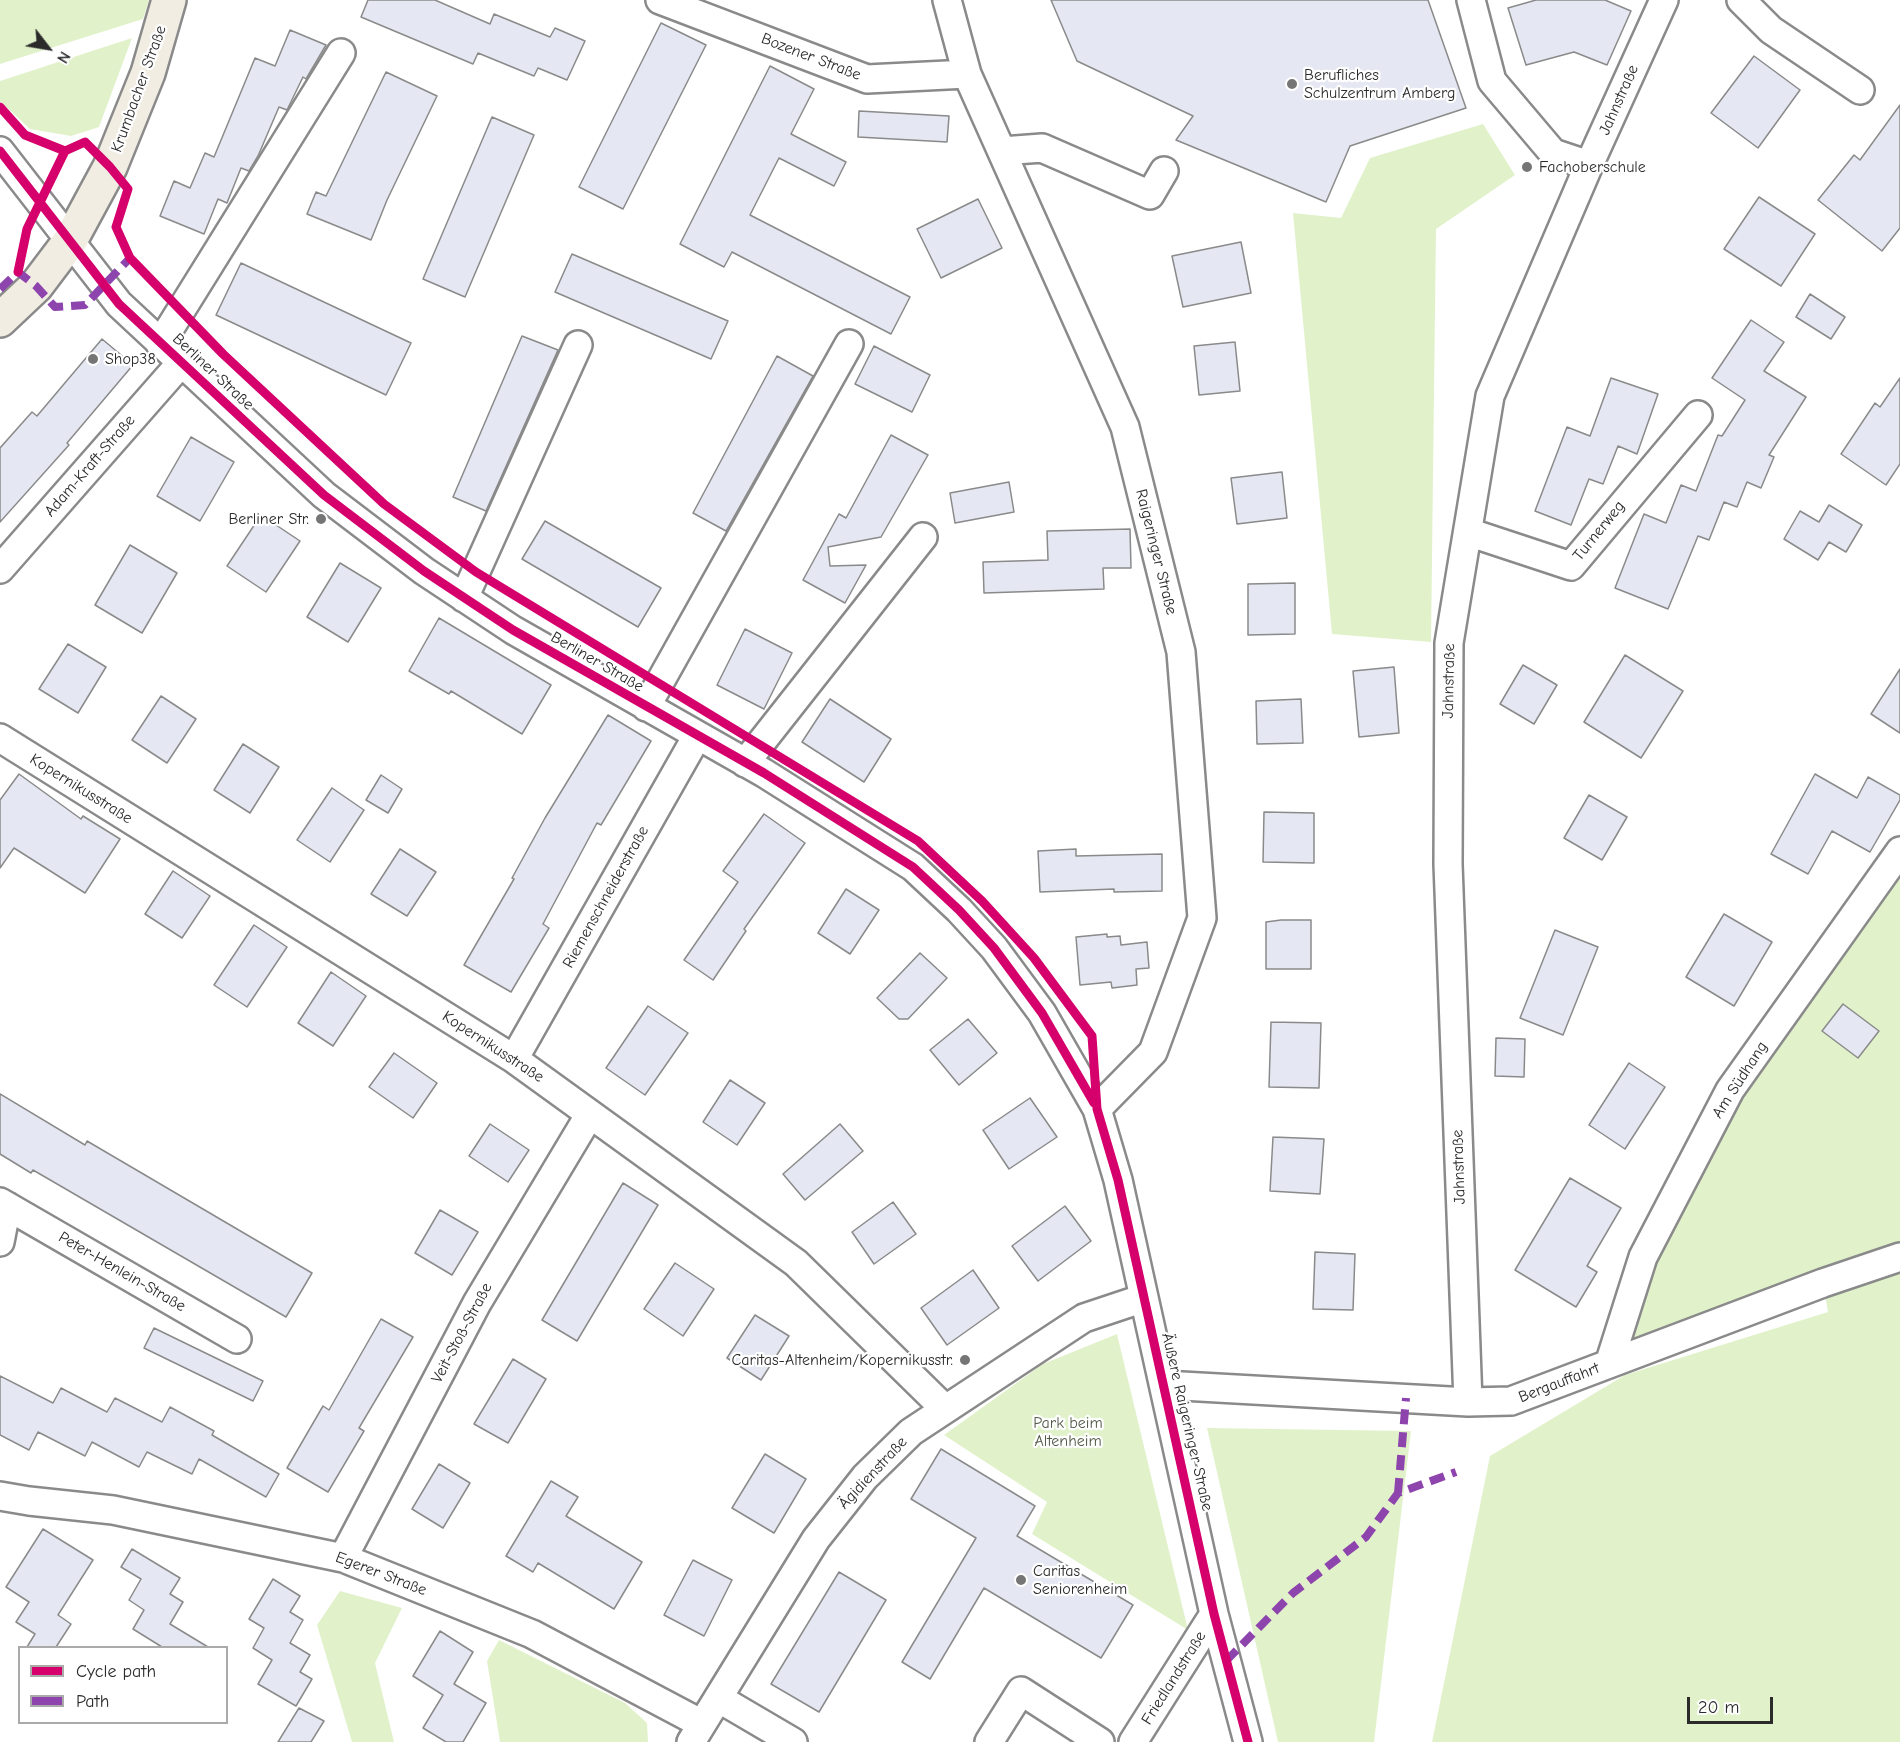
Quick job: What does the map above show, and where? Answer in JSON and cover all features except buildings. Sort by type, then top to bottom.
[{"type":"main road","name":"Krumbacher Straße","points":[[0,320],[36,286],[70,240],[110,166],[148,73],[169,0]]},
{"type":"street","name":"Bozener Straße","points":[[660,0],[867,78],[968,74]]},
{"type":"street","name":"Raigeringer Straße","points":[[947,0],[968,74],[1125,427],[1181,652],[1202,918],[1154,1052],[1097,1109]]},
{"type":"street","points":[[1471,0],[1492,81],[1553,153],[1589,165]]},
{"type":"street","name":"Jahnstraße","points":[[1468,1402],[1448,864],[1449,643],[1490,396],[1589,165],[1664,0]]},
{"type":"street","points":[[1741,0],[1771,30],[1860,90]]},
{"type":"street","name":"Berliner Straße","points":[[160,344],[341,53]]},
{"type":"street","points":[[1002,151],[1042,148],[1150,195],[1164,171]]},
{"type":"street","name":"Berliner Straße","points":[[0,152],[119,304],[324,495],[424,571],[513,630],[745,763],[913,867],[959,910],[994,948],[1042,1013],[1097,1109]]},
{"type":"street","points":[[646,708],[849,344]]},
{"type":"street","points":[[464,598],[578,345]]},
{"type":"street","name":"Adam-Kraft-Straße","points":[[0,569],[181,363]]},
{"type":"street","name":"Turnerweg","points":[[1468,532],[1571,566],[1698,415]]},
{"type":"street","points":[[745,763],[923,537]]},
{"type":"street","name":"Riemenschneiderstraße","points":[[514,1059],[697,736]]},
{"type":"street","name":"Kopernikusstraße","points":[[0,738],[514,1059],[796,1263],[945,1409]]},
{"type":"street","name":"Am Südhang","points":[[1609,1364],[1643,1257],[1730,1090],[1900,851]]},
{"type":"street","name":"Äußere Raigeringer Straße","points":[[1097,1109],[1118,1180],[1214,1614],[1248,1742]]},
{"type":"street","name":"Veit-Stoß-Straße","points":[[343,1558],[477,1303],[590,1114]]},
{"type":"street","name":"Peter-Henlein-Straße","points":[[0,1242],[4,1204],[237,1339]]},
{"type":"street","name":"Bergauffahrt","points":[[1164,1385],[1468,1402],[1511,1401],[1823,1283],[1900,1257]]},
{"type":"street","name":"Ägidienstraße","points":[[696,1733],[823,1530],[865,1477],[911,1432],[1084,1318],[1144,1298]]},
{"type":"street","name":"Egerer Straße","points":[[0,1496],[113,1510],[343,1558],[532,1634],[696,1733]]},
{"type":"street","name":"Friedlandstraße","points":[[1133,1742],[1214,1614]]},
{"type":"street","points":[[989,1742],[1021,1691],[1100,1742]]},
{"type":"street","points":[[718,1698],[793,1742]]},
{"type":"green space","points":[[0,0],[149,0],[143,19],[0,64]]},
{"type":"green space","points":[[132,38],[99,127],[71,136],[30,129],[0,101],[0,81]]},
{"type":"green space","points":[[1483,124],[1515,175],[1436,229],[1431,642],[1332,634],[1293,213],[1341,218],[1370,158]]},
{"type":"green space","points":[[1900,871],[1900,1245],[1628,1341],[1649,1265],[1741,1100]]},
{"type":"green space","points":[[1900,1259],[1900,1742],[1432,1742],[1490,1456],[1625,1375],[1828,1312],[1823,1283]]},
{"type":"green space","name":"Park beim Altenheim","points":[[1117,1334],[1188,1630],[1032,1534],[1047,1502],[944,1435],[1043,1364]]},
{"type":"green space","points":[[1207,1428],[1411,1431],[1374,1742],[1278,1742]]},
{"type":"green space","points":[[340,1591],[402,1608],[375,1663],[394,1742],[352,1742],[317,1625]]},
{"type":"green space","points":[[499,1640],[625,1703],[647,1723],[648,1742],[500,1742],[487,1661]]},
{"type":"marked path","points":[[0,289],[18,272],[36,286],[55,307],[85,305],[130,258]]},
{"type":"marked path","points":[[1398,1493],[1406,1398]]},
{"type":"marked path","points":[[1226,1661],[1293,1593],[1366,1537],[1398,1493],[1456,1472]]},
{"type":"cycle path","points":[[0,107],[25,135],[65,151],[85,142],[110,167],[128,189],[116,227],[130,258],[223,354],[384,504],[476,572],[918,841],[982,901],[1034,958],[1092,1036],[1097,1109],[1118,1180],[1214,1614],[1248,1742]]},
{"type":"cycle path","points":[[0,151],[119,304],[324,495],[424,571],[513,630],[764,773],[913,867],[959,910],[994,948],[1042,1013],[1094,1103]]},
{"type":"cycle path","points":[[18,272],[27,229],[65,151]]},
{"type":"place","name":"Berufliches Schulzentrum Amberg","points":[[1292,84]]},
{"type":"place","name":"Fachoberschule","points":[[1527,167]]},
{"type":"place","name":"Shop38","points":[[93,359]]},
{"type":"place","name":"Berliner Str.","points":[[321,519]]},
{"type":"place","name":"Caritas-Altenheim/Kopernikusstr.","points":[[965,1360]]},
{"type":"place","name":"Caritas Seniorenheim","points":[[1021,1580]]}]
